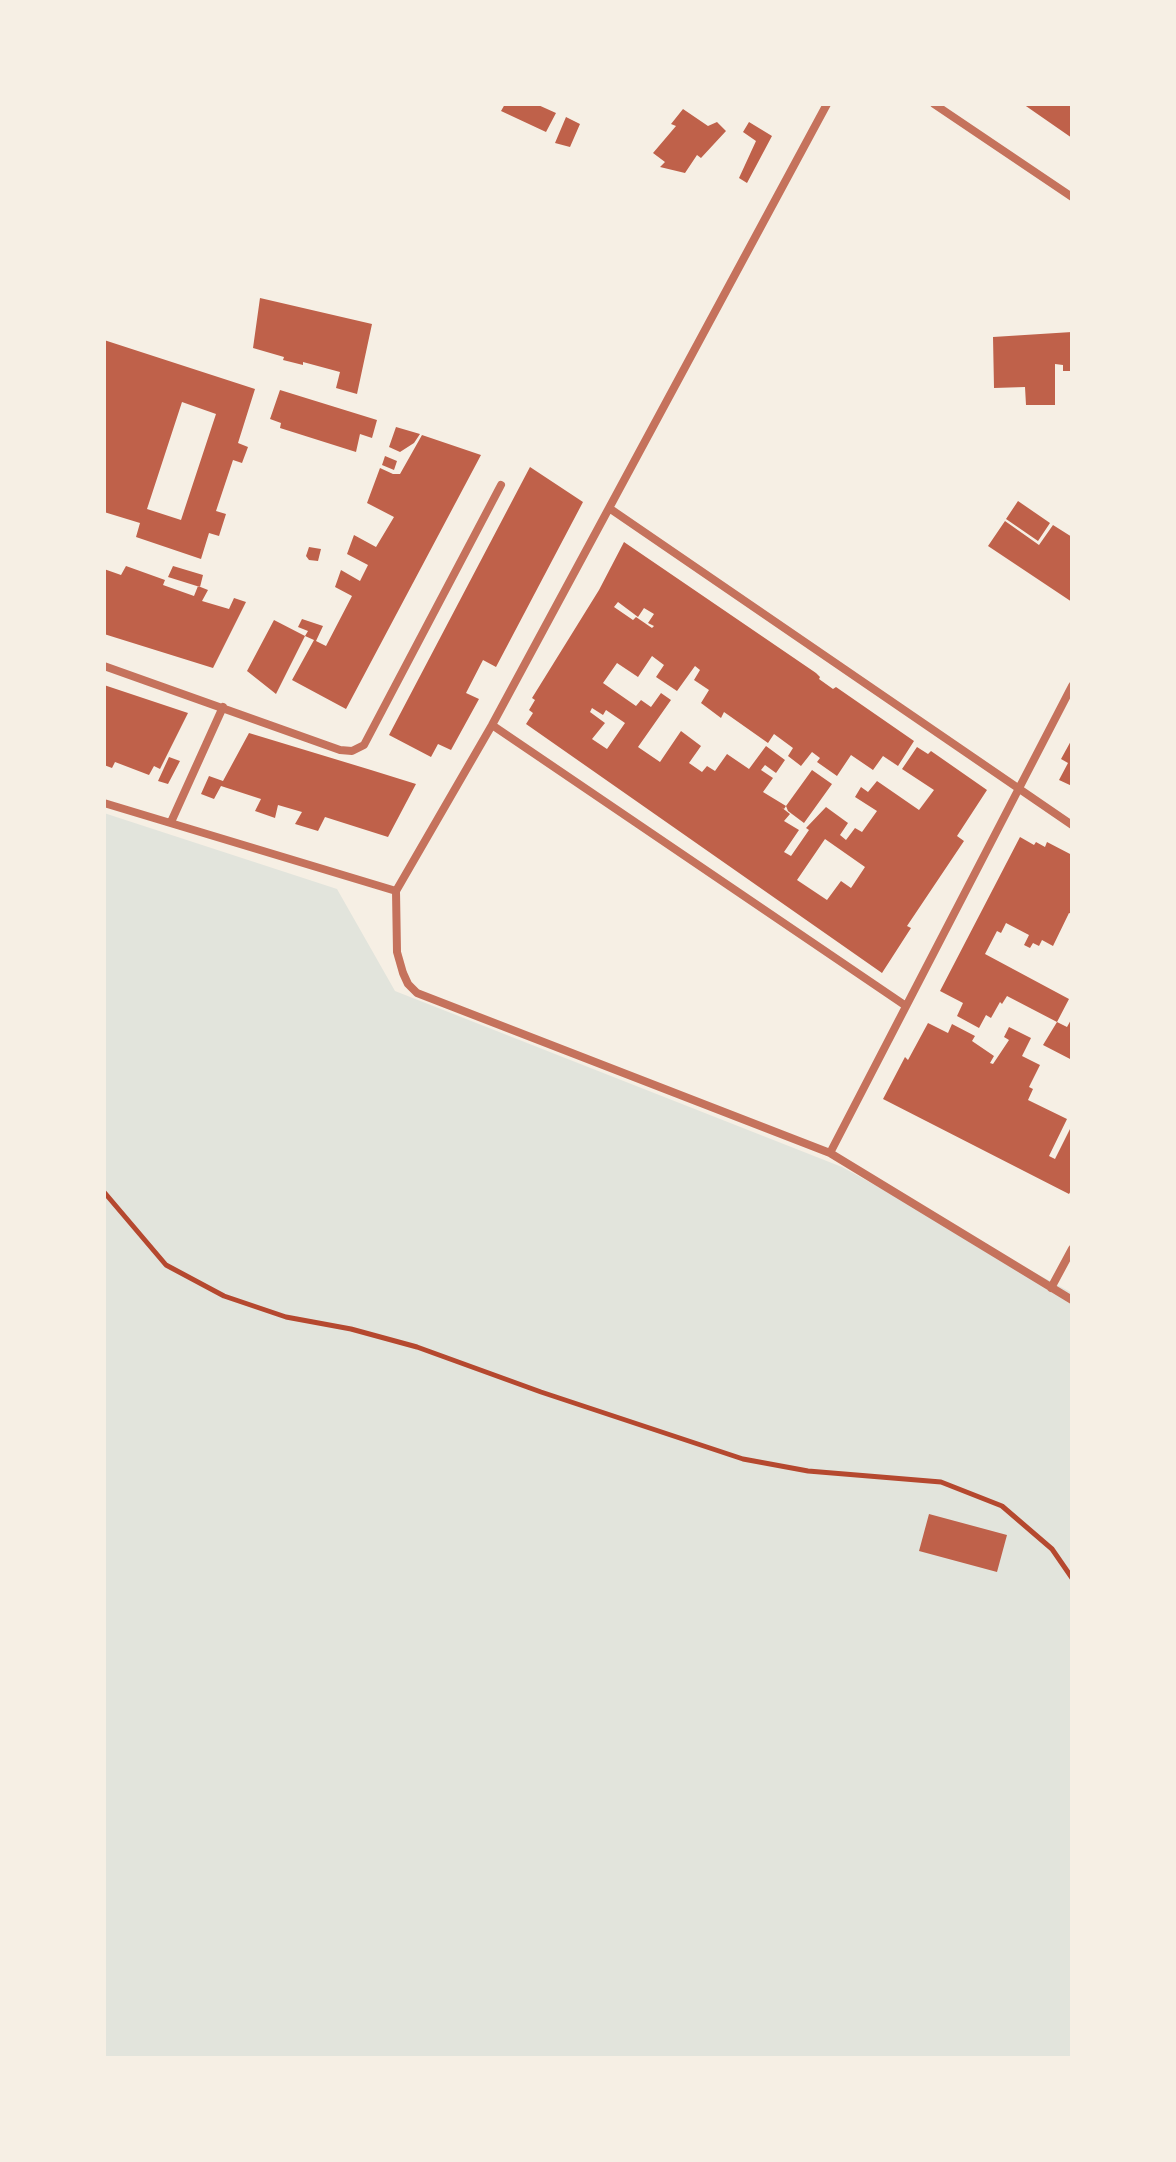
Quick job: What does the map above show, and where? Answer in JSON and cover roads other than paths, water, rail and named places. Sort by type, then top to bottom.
[{"type":"street","points":[[827,104],[492,725],[396,891],[397,952],[403,973],[417,993],[830,1153],[1072,1300]]},
{"type":"street","points":[[934,104],[1072,197]]},
{"type":"street","points":[[104,666],[340,750],[352,751],[364,745],[501,485]]},
{"type":"street","points":[[609,508],[1072,825]]},
{"type":"street","points":[[830,1153],[1072,686]]},
{"type":"street","points":[[171,822],[223,707]]},
{"type":"street","points":[[492,725],[906,1006]]},
{"type":"street","points":[[104,803],[396,891]]},
{"type":"street","points":[[1051,1288],[1072,1249]]}]
